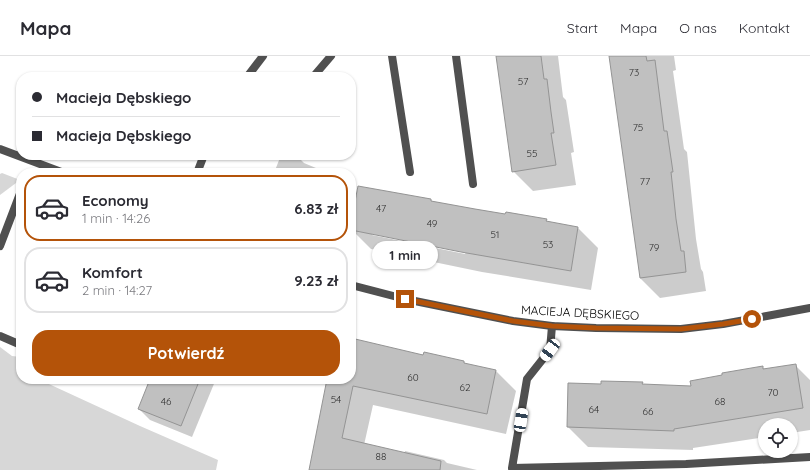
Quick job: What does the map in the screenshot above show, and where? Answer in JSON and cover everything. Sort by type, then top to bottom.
[{"type":"street","points":[[251,72],[263,56]]},
{"type":"street","points":[[318,72],[331,56]]},
{"type":"street","points":[[392,56],[410,172]]},
{"type":"street","points":[[456,56],[473,184]]},
{"type":"street","points":[[0,149],[16,155]]},
{"type":"street","points":[[29,160],[51,168]]},
{"type":"street","points":[[0,246],[16,204]]},
{"type":"street","name":"MACIEJA DĘBSKIEGO","points":[[356,286],[513,321],[552,326],[681,329],[723,324],[810,308]]},
{"type":"street","points":[[552,326],[550,350],[527,380],[512,469],[686,464],[810,457]]},
{"type":"street","points":[[0,336],[16,343]]},
{"type":"shaded area","points":[[2,173],[16,178],[16,183],[0,195],[0,174]]},
{"type":"shaded area","points":[[0,347],[12,356],[16,356],[16,384],[49,384],[218,460],[216,470],[0,470]]},
{"type":"building","points":[[496,56],[541,56],[544,79],[547,79],[554,133],[551,133],[556,165],[512,172]]},
{"type":"building","points":[[609,56],[646,56],[647,61],[655,60],[664,131],[667,131],[673,172],[671,172],[676,219],[681,251],[684,251],[686,272],[640,278]]},
{"type":"building","points":[[358,186],[431,199],[431,201],[475,209],[505,214],[506,212],[547,219],[546,221],[578,227],[571,271],[461,252],[356,231],[356,196]]},
{"type":"building","points":[[356,339],[423,355],[424,352],[496,370],[487,414],[353,386],[342,438],[441,461],[440,470],[309,470],[326,384],[356,384]]},
{"type":"building","points":[[796,364],[803,408],[674,429],[674,431],[567,427],[568,383],[601,384],[601,381],[643,382],[642,384],[691,386],[690,381],[722,375],[722,373],[763,366],[763,369]]},
{"type":"building","points":[[148,384],[198,384],[181,426],[138,409]]},
{"type":"route","points":[[405,299],[513,321],[552,326],[681,329],[752,319]]}]
